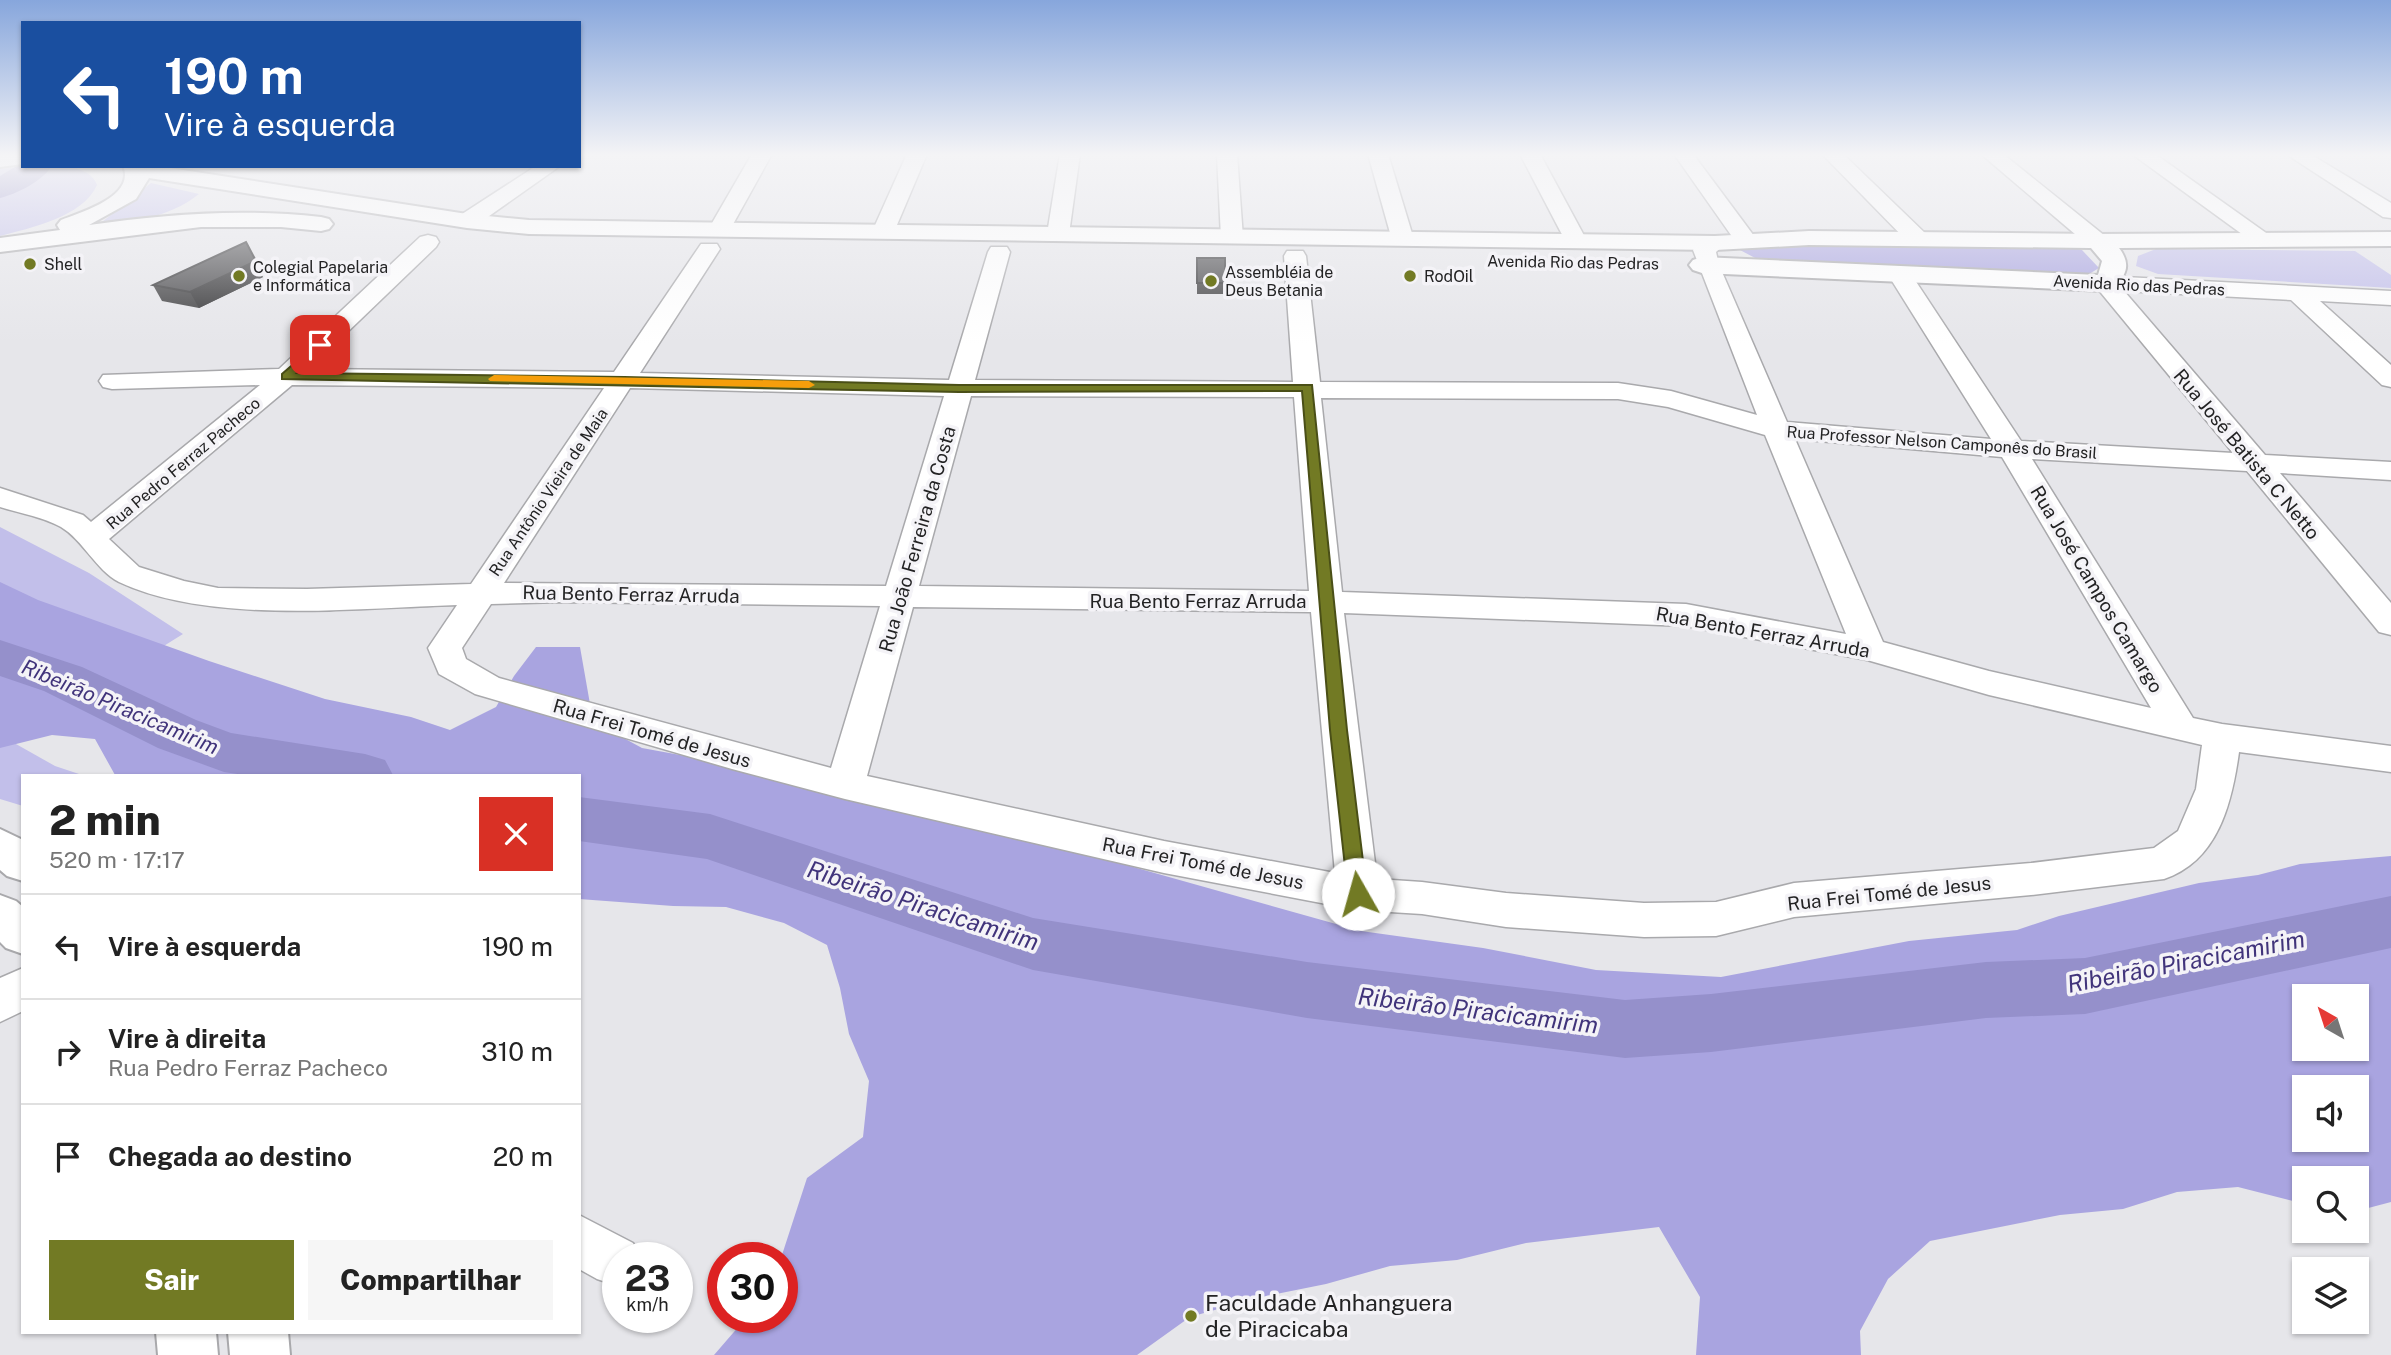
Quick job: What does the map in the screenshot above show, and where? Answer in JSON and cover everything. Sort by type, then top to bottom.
[{"type":"main road","points":[[1,245],[86,217]]},
{"type":"main road","points":[[130,228],[161,217]]},
{"type":"main road","name":"Avenida Rio das Pedras","points":[[442,217],[529,227],[714,240],[999,252],[1295,256],[1712,254],[1746,240],[2391,239]]},
{"type":"main road","points":[[1,245],[199,218],[276,219],[338,227]]},
{"type":"main road","name":"Avenida Rio das Pedras","points":[[402,237],[428,242],[714,240],[883,232],[1576,240],[1899,273],[2105,283]]},
{"type":"main road","points":[[999,252],[1065,245],[1067,239],[1058,234]]},
{"type":"main road","points":[[2098,241],[2116,264],[2114,274],[2105,283]]},
{"type":"main road","points":[[0,846],[21,862]]},
{"type":"main road","points":[[0,914],[21,932]]},
{"type":"main road","points":[[186,1334],[188,1355]]},
{"type":"main road","points":[[258,1334],[260,1355]]},
{"type":"street","points":[[467,221],[473,217]]},
{"type":"street","name":"Rua Antônio Vieira de Maia","points":[[480,593],[624,380],[727,217]]},
{"type":"street","points":[[883,232],[890,217]]},
{"type":"street","points":[[1058,234],[1061,217]]},
{"type":"street","points":[[1231,217],[1232,238]]},
{"type":"street","points":[[1396,217],[1403,240]]},
{"type":"street","points":[[1564,217],[1576,240]]},
{"type":"street","points":[[1729,217],[1746,240]]},
{"type":"street","points":[[1895,217],[1919,240]]},
{"type":"street","points":[[2068,217],[2098,241]]},
{"type":"street","points":[[2232,217],[2265,240]]},
{"type":"street","name":"Rua Pedro Ferraz Pacheco","points":[[90,539],[286,377],[428,242]]},
{"type":"street","name":"Rua João Ferreira da Costa","points":[[845,785],[999,252]]},
{"type":"street","points":[[1712,254],[1775,429],[1869,649]]},
{"type":"street","points":[[1295,256],[1329,602],[1338,730],[1358,894]]},
{"type":"street","name":"Rua José Campos Camargo","points":[[1899,273],[2012,449],[2182,729]]},
{"type":"street","name":"Avenida Rio das Pedras","points":[[2105,283],[2391,298]]},
{"type":"street","name":"Rua José Batista C Netto","points":[[2105,283],[2391,624]]},
{"type":"street","points":[[2297,293],[2391,379]]},
{"type":"street","name":"Rua Professor Nelson Camponês do Brasil","points":[[111,381],[286,377],[624,380],[959,388],[1618,391],[1671,398],[1775,429],[2012,449],[2391,471]]},
{"type":"street","name":"Rua Bento Ferraz Arruda","points":[[0,498],[72,521],[128,574],[178,590],[218,598],[480,593],[900,597],[1329,602],[1570,608],[1686,615],[1869,649],[1989,683],[2182,729],[2222,737],[2391,759]]},
{"type":"street","name":"Rua Frei Tomé de Jesus","points":[[480,593],[444,648],[451,666],[486,685],[708,750],[845,785],[1164,857],[1358,894],[1422,898],[1506,910],[1644,920],[1716,919],[1794,900],[2031,879],[2164,863],[2194,840],[2215,789],[2222,737]]},
{"type":"street","points":[[0,1003],[21,987]]},
{"type":"shaded area","points":[[0,217],[60,217],[40,225],[0,236]]},
{"type":"shaded area","points":[[108,217],[150,217],[134,222],[92,230]]},
{"type":"shaded area","points":[[1745,246],[2067,246],[2082,250],[2099,268],[2084,277],[1757,259],[1740,250]]},
{"type":"shaded area","points":[[2156,249],[2355,251],[2391,275],[2391,288],[2158,274],[2136,266],[2138,256]]},
{"type":"shaded area","points":[[0,527],[89,573],[183,634],[106,682],[0,636]]},
{"type":"shaded area","points":[[0,582],[38,600],[209,661],[325,699],[411,717],[450,730],[496,707],[514,676],[536,647],[580,647],[590,704],[607,729],[642,748],[729,764],[970,821],[1361,931],[1483,948],[1596,970],[1721,977],[1909,941],[2017,930],[2059,916],[2199,883],[2258,875],[2300,864],[2391,856],[2391,1202],[2369,1208],[2369,1166],[2292,1166],[2292,1201],[2238,1187],[2177,1192],[2123,1209],[2060,1215],[1930,1241],[1888,1279],[1860,1331],[1861,1355],[1696,1355],[1700,1297],[1659,1227],[1526,1243],[1457,1260],[1390,1266],[1326,1284],[1257,1298],[1190,1317],[1137,1355],[714,1355],[733,1333],[798,1333],[798,1242],[786,1242],[807,1178],[863,1137],[869,1081],[849,1034],[840,988],[827,945],[784,923],[726,907],[581,899],[581,774],[114,774],[95,739],[52,735],[0,748]]},
{"type":"shaded area","points":[[0,735],[55,766],[79,774],[21,774],[21,805],[0,799]]},
{"type":"building","points":[[246,242],[256,261],[190,292],[153,285]]},
{"type":"building","points":[[1197,258],[1225,258],[1225,283],[1197,283]]},
{"type":"waterway","name":"Ribeirão Piracicamirim","points":[[0,657],[63,679],[177,734],[224,752],[359,774]]},
{"type":"waterway","name":"Ribeirão Piracicamirim","points":[[581,819],[710,837],[1033,944],[1307,990],[1625,1029],[1711,1023],[1986,990],[2085,986],[2391,922]]},
{"type":"slow traffic","points":[[494,379],[809,385]]},
{"type":"place","name":"Shell","points":[[30,264]]},
{"type":"place","name":"Colegial Papelaria e Informática","points":[[239,276]]},
{"type":"place","name":"RodOil","points":[[1410,276]]},
{"type":"place","name":"Assembléia de Deus Betania","points":[[1211,281]]},
{"type":"place","name":"Faculdade Anhanguera de Piracicaba","points":[[1191,1316]]},
{"type":"route","points":[[320,345],[286,377],[624,380],[959,388],[1308,388],[1329,602],[1338,730],[1358,894]]}]
